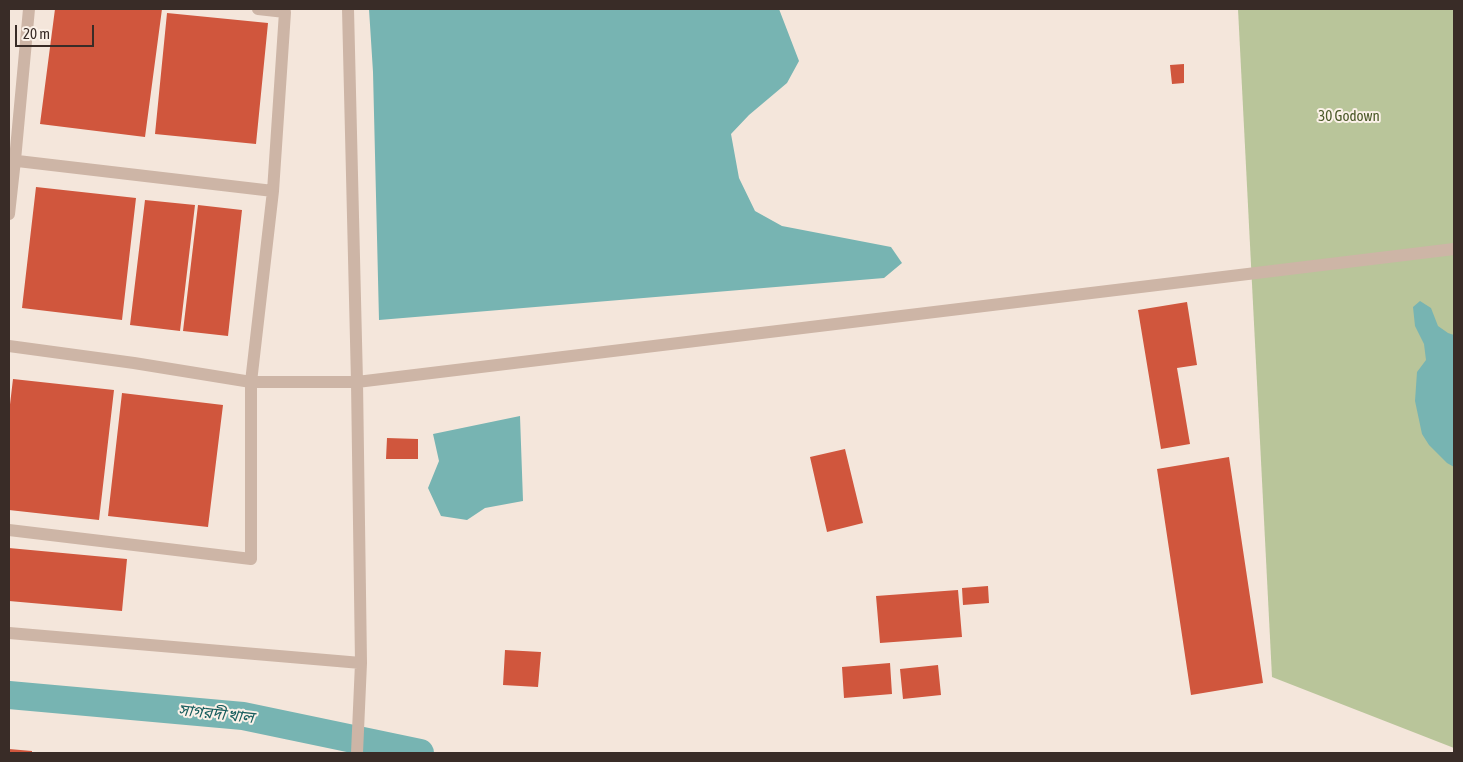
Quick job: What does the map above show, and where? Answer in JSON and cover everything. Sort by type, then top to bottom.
[{"type":"street","points":[[9,214],[12,160],[29,9]]},
{"type":"street","points":[[9,530],[251,559],[252,382],[273,191],[285,12],[258,9]]},
{"type":"street","points":[[348,9],[357,382],[361,663],[357,753]]},
{"type":"street","points":[[12,160],[273,191]]},
{"type":"street","points":[[9,346],[134,363],[252,382],[357,382],[1454,249]]},
{"type":"street","points":[[9,633],[361,663]]},
{"type":"green space","name":"30 Godown","points":[[1238,9],[1454,9],[1454,748],[1272,677]]},
{"type":"water","points":[[369,9],[779,9],[799,61],[787,83],[749,115],[731,134],[739,178],[755,211],[782,226],[891,247],[902,263],[884,278],[379,320],[373,72]]},
{"type":"water","points":[[1420,301],[1431,308],[1438,326],[1454,335],[1454,467],[1447,463],[1429,445],[1422,434],[1415,401],[1417,372],[1426,360],[1424,344],[1415,326],[1413,307]]},
{"type":"water","points":[[520,416],[523,501],[485,508],[467,520],[441,516],[428,488],[439,461],[433,434]]},
{"type":"building","points":[[55,9],[162,9],[145,137],[40,124]]},
{"type":"building","points":[[167,13],[268,23],[256,144],[155,134]]},
{"type":"building","points":[[1184,64],[1184,83],[1172,84],[1170,65]]},
{"type":"building","points":[[36,187],[136,198],[122,320],[22,308]]},
{"type":"building","points":[[145,200],[195,205],[180,331],[130,325]]},
{"type":"building","points":[[198,205],[242,210],[228,336],[183,331]]},
{"type":"building","points":[[1187,302],[1197,365],[1177,368],[1190,444],[1161,449],[1138,310]]},
{"type":"building","points":[[13,379],[114,390],[99,520],[9,510],[9,413]]},
{"type":"building","points":[[122,393],[223,405],[208,527],[108,516]]},
{"type":"building","points":[[387,438],[418,439],[418,459],[386,459]]},
{"type":"building","points":[[845,449],[863,523],[827,532],[810,457]]},
{"type":"building","points":[[1229,457],[1263,683],[1191,695],[1157,469]]},
{"type":"building","points":[[9,548],[127,559],[122,611],[9,601]]},
{"type":"building","points":[[988,586],[989,603],[963,605],[962,588]]},
{"type":"building","points":[[958,590],[962,637],[880,643],[876,596]]},
{"type":"building","points":[[505,650],[541,652],[538,687],[503,685]]},
{"type":"building","points":[[890,663],[892,694],[844,698],[842,667]]},
{"type":"building","points":[[938,665],[941,695],[903,699],[900,669]]},
{"type":"building","points":[[9,749],[32,751],[32,753],[9,753]]},
{"type":"waterway","name":"সাগরদী খাল","points":[[9,695],[243,716],[420,753]]}]
